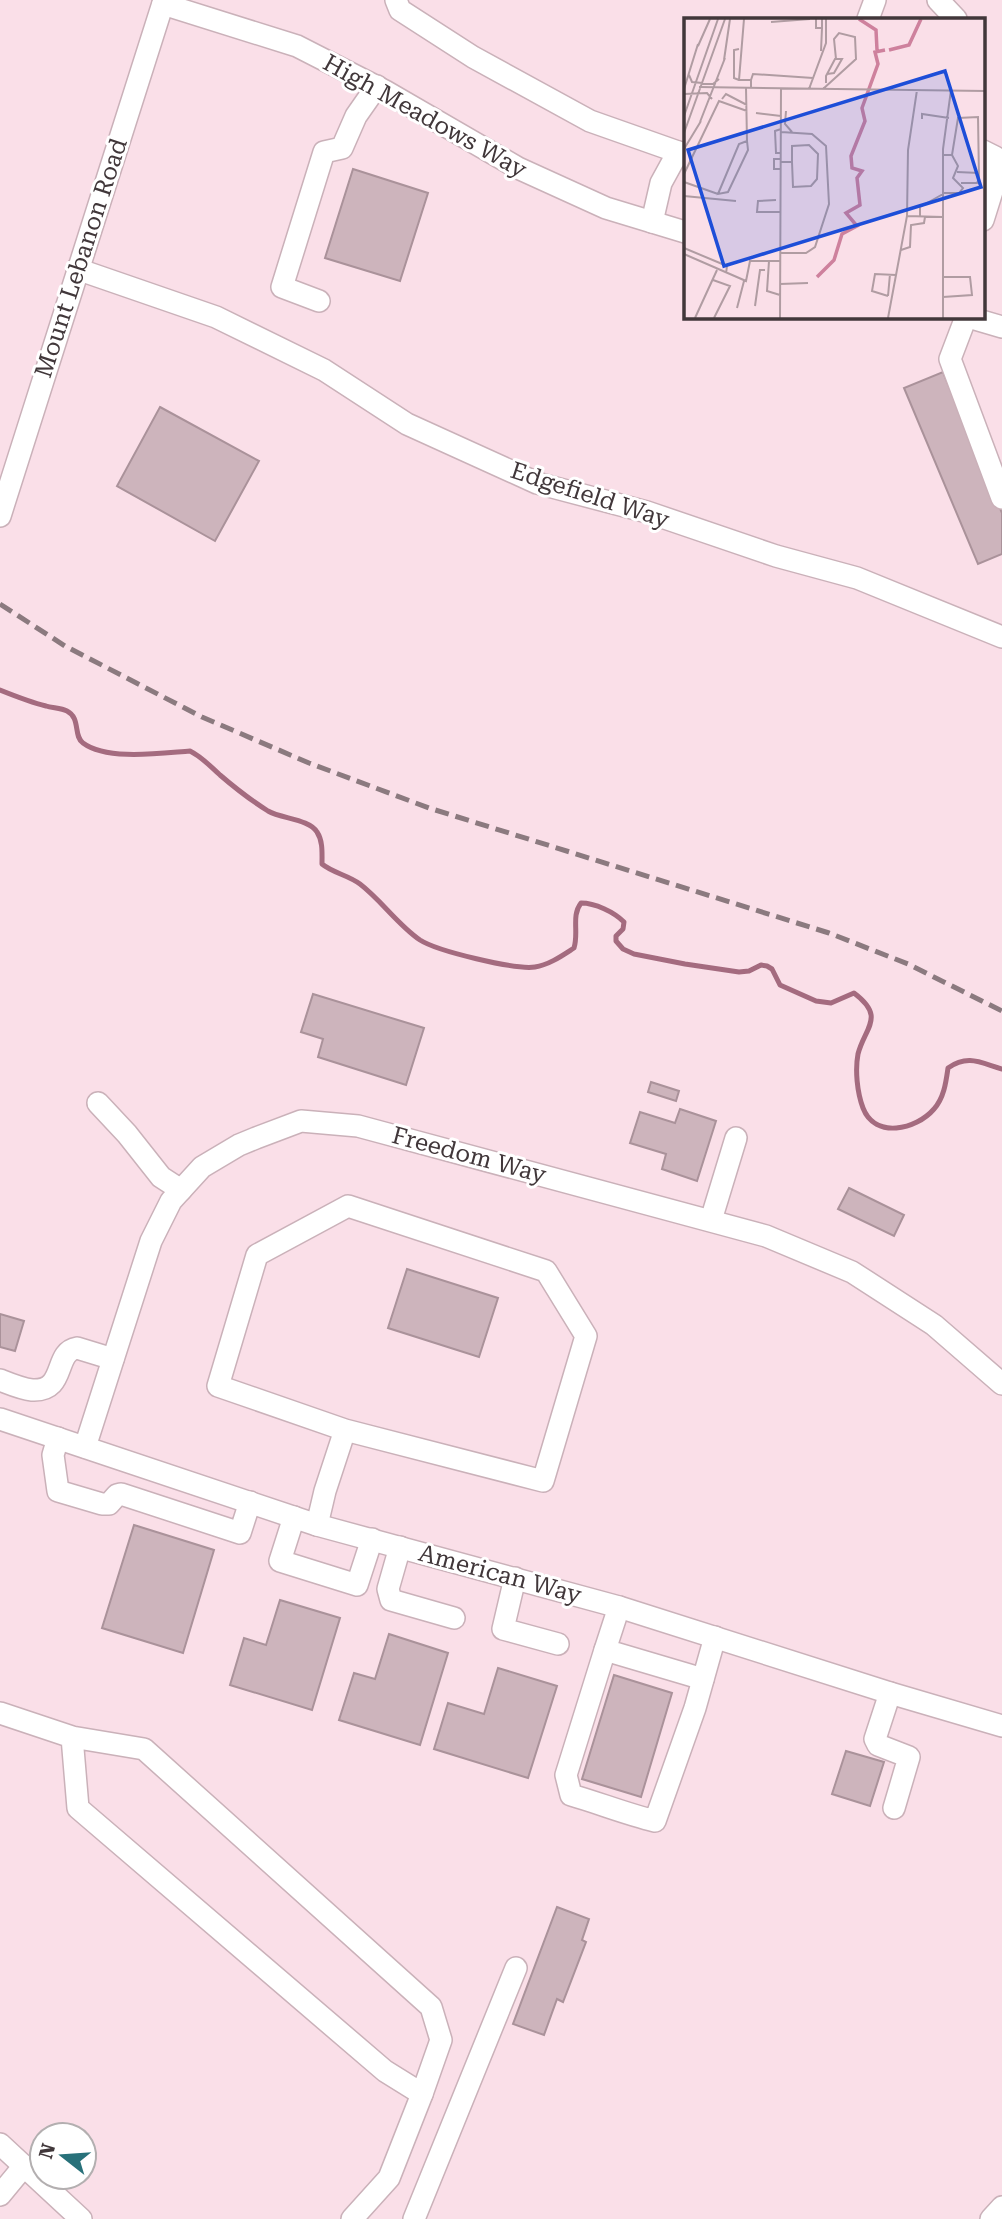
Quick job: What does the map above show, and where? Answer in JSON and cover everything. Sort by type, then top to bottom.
[{"type":"street","points":[[396,0],[400,10],[463,50],[590,121],[682,154],[661,183],[652,222]]},
{"type":"street","points":[[869,18],[875,0]]},
{"type":"street","points":[[938,0],[955,18]]},
{"type":"street","name":"High Meadows Way","points":[[163,2],[297,46],[377,86],[518,168],[606,208],[684,232]]},
{"type":"street","name":"Mount Lebanon Road","points":[[3,507],[163,2]]},
{"type":"street","points":[[319,301],[282,288],[324,152],[342,148],[356,116],[377,86]]},
{"type":"street","points":[[984,152],[995,157],[994,185],[984,217]]},
{"type":"street","name":"Edgefield Way","points":[[77,270],[216,317],[324,370],[407,424],[537,483],[647,512],[776,556],[857,578],[1002,637]]},
{"type":"street","points":[[967,318],[950,359],[1002,498]]},
{"type":"street","points":[[970,318],[1002,327]]},
{"type":"street","points":[[98,1103],[127,1134],[161,1178],[181,1190]]},
{"type":"street","name":"Freedom Way","points":[[85,1447],[151,1241],[171,1201],[201,1167],[229,1151],[301,1121],[358,1126],[766,1236],[852,1272],[934,1325],[1002,1384]]},
{"type":"street","points":[[711,1220],[736,1138]]},
{"type":"street","points":[[348,1206],[547,1271],[586,1336],[543,1481],[345,1430],[218,1386],[257,1255],[348,1206]]},
{"type":"street","points":[[0,1380],[31,1390],[50,1387],[71,1349],[77,1348],[113,1359]]},
{"type":"street","name":"American Way","points":[[0,1419],[317,1525],[619,1607],[1002,1726]]},
{"type":"street","points":[[317,1525],[345,1430]]},
{"type":"street","points":[[58,1438],[53,1455],[58,1491],[102,1504],[109,1504],[121,1494],[240,1533],[250,1502]]},
{"type":"street","points":[[295,1517],[280,1561],[357,1585],[372,1539]]},
{"type":"street","points":[[400,1547],[388,1589],[391,1600],[454,1618]]},
{"type":"street","points":[[515,1578],[503,1629],[558,1644]]},
{"type":"street","points":[[619,1607],[566,1775],[570,1795],[625,1814],[655,1821],[695,1708],[715,1637]]},
{"type":"street","points":[[606,1650],[703,1679]]},
{"type":"street","points":[[890,1693],[875,1739],[878,1745],[909,1757],[894,1808]]},
{"type":"street","points":[[0,1713],[72,1737],[144,1749],[431,2007],[441,2040],[422,2094],[389,2178],[352,2219]]},
{"type":"street","points":[[72,1737],[78,1808],[386,2071],[422,2094]]},
{"type":"street","points":[[414,2219],[516,1968]]},
{"type":"street","points":[[0,2144],[82,2219]]},
{"type":"street","points":[[0,2195],[24,2166]]},
{"type":"street","points":[[991,2219],[1002,2207]]},
{"type":"building","points":[[353,169],[428,193],[400,281],[325,258]]},
{"type":"building","points":[[943,372],[1002,513],[1002,554],[978,564],[904,388]]},
{"type":"building","points":[[160,407],[259,461],[215,541],[117,486]]},
{"type":"building","points":[[313,994],[424,1028],[406,1085],[318,1057],[323,1039],[301,1032]]},
{"type":"building","points":[[651,1082],[679,1091],[676,1101],[648,1092]]},
{"type":"building","points":[[680,1109],[716,1121],[697,1181],[662,1169],[666,1154],[630,1143],[640,1112],[675,1123]]},
{"type":"building","points":[[849,1188],[904,1215],[894,1236],[838,1209]]},
{"type":"building","points":[[407,1269],[498,1298],[479,1357],[388,1328]]},
{"type":"building","points":[[0,1314],[24,1321],[15,1351],[0,1347]]},
{"type":"building","points":[[134,1525],[214,1550],[183,1653],[102,1628]]},
{"type":"building","points":[[280,1600],[340,1618],[312,1710],[230,1685],[244,1638],[266,1645]]},
{"type":"building","points":[[389,1634],[448,1653],[420,1745],[339,1720],[354,1673],[375,1679]]},
{"type":"building","points":[[498,1668],[557,1686],[528,1778],[434,1749],[448,1703],[484,1714]]},
{"type":"building","points":[[614,1675],[672,1693],[641,1797],[582,1779]]},
{"type":"building","points":[[846,1751],[884,1762],[870,1806],[832,1794]]},
{"type":"building","points":[[557,1907],[589,1919],[582,1940],[586,1942],[563,2002],[557,1999],[544,2035],[513,2024]]},
{"type":"waterway","points":[[0,690],[34,703],[67,711],[76,722],[80,740],[93,749],[120,754],[194,753],[268,811],[308,824],[320,839],[322,864],[360,884],[412,934],[442,949],[511,966],[540,966],[574,948],[576,913],[581,903],[586,903],[604,909],[624,922],[616,941],[623,949],[634,954],[739,972],[761,965],[767,966],[772,969],[780,985],[816,1001],[831,1003],[854,993],[864,1001],[871,1016],[858,1054],[857,1074],[863,1108],[877,1124],[896,1128],[907,1126],[926,1116],[940,1100],[948,1068],[955,1064],[975,1061],[1002,1069]]},
{"type":"railway","points":[[0,604],[65,646],[202,717],[309,763],[429,808],[829,933],[908,964],[1002,1011]]}]
